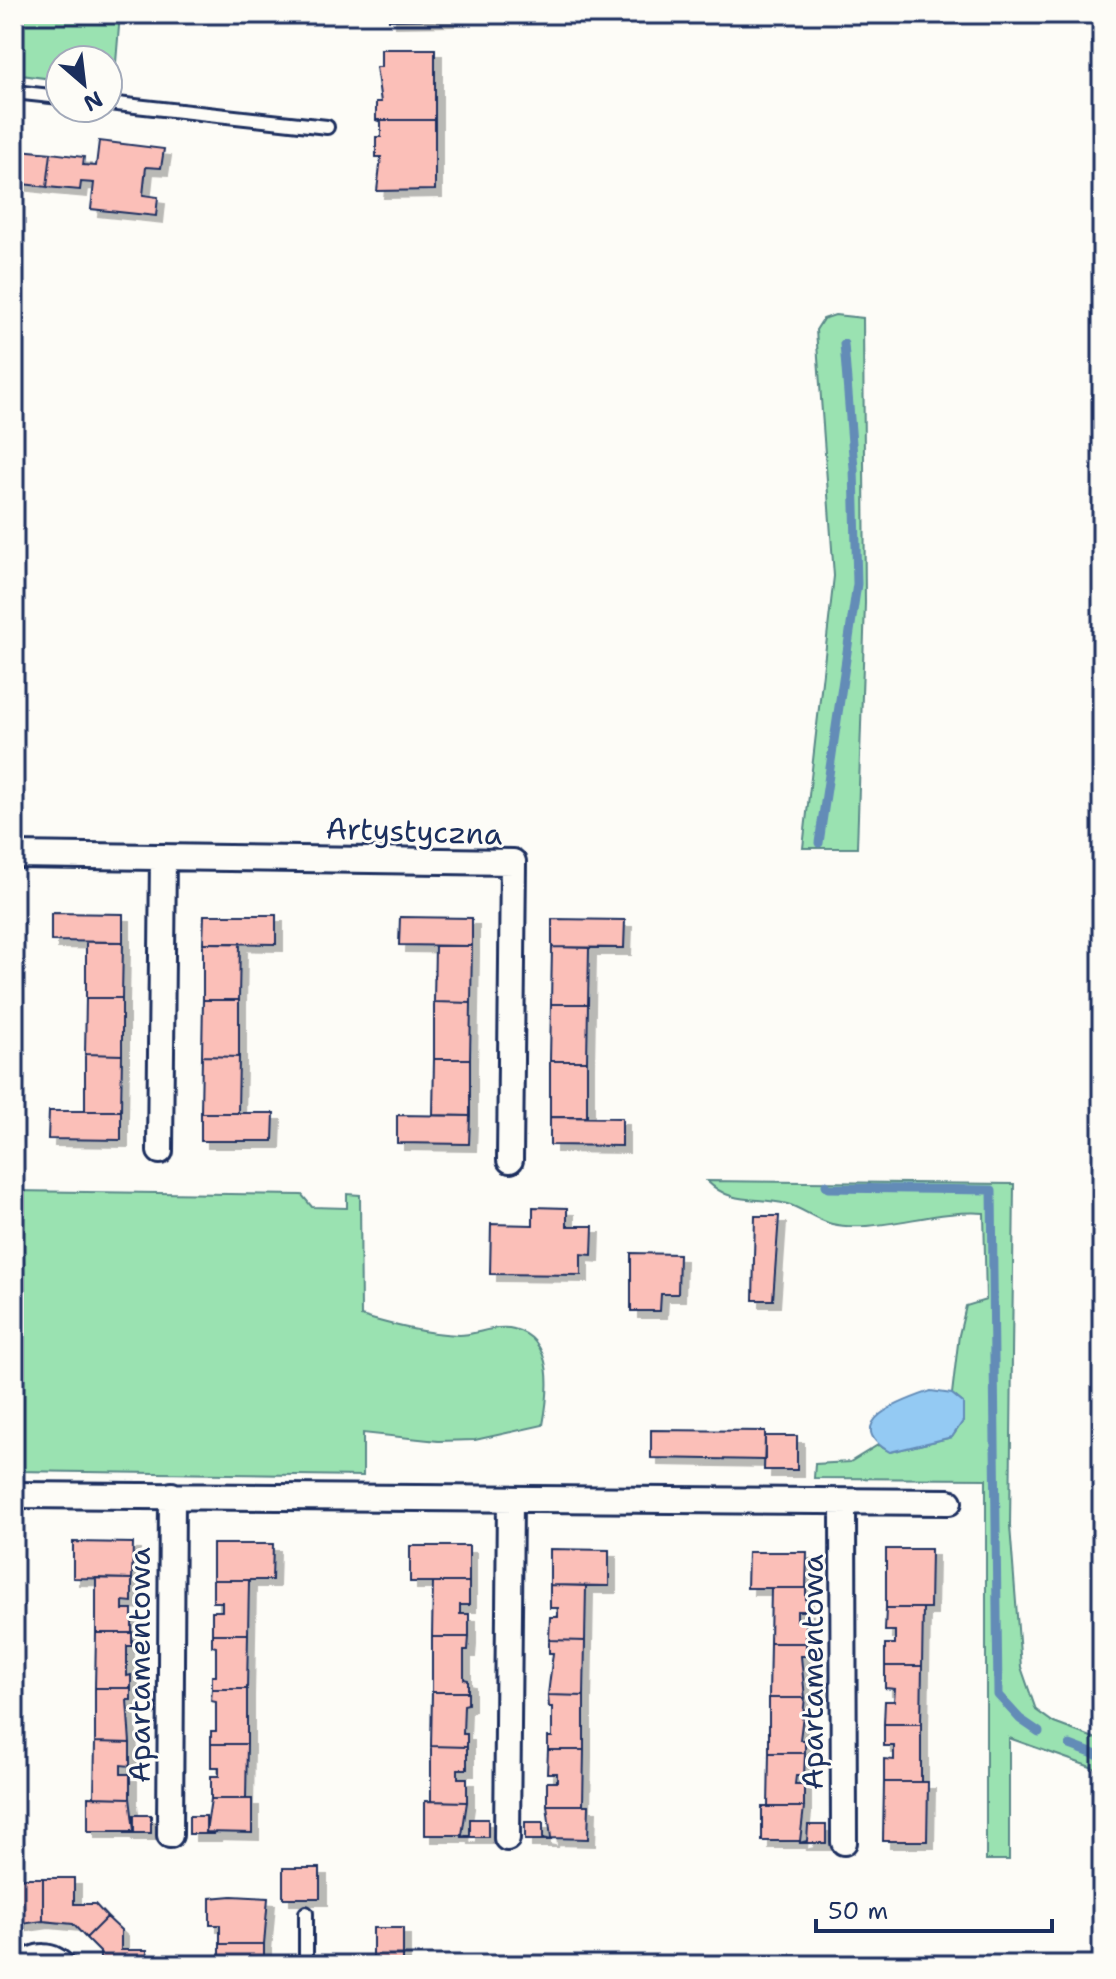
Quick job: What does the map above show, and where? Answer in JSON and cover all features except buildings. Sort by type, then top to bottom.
[{"type":"street","name":"Artystyczna","points":[[14,855],[513,862],[510,1160]]},
{"type":"street","points":[[160,1151],[163,857]]},
{"type":"street","points":[[14,1495],[949,1502]]},
{"type":"street","name":"Apartamentowa","points":[[170,1835],[172,1495]]},
{"type":"street","points":[[507,1838],[510,1500]]},
{"type":"street","name":"Apartamentowa","points":[[843,1502],[844,1842]]},
{"type":"lane","points":[[14,92],[44,95]]},
{"type":"lane","points":[[124,105],[327,127]]},
{"type":"lane","points":[[306,1913],[306,1965]]},
{"type":"lane","points":[[18,1965],[31,1954],[48,1951],[70,1965]]},
{"type":"green space","points":[[14,14],[120,14],[118,44],[44,44],[44,78],[14,74]]},
{"type":"green space","points":[[835,315],[863,318],[865,603],[857,848],[803,848],[834,576],[816,330],[823,319]]},
{"type":"green space","points":[[707,1181],[1014,1184],[1010,1526],[1021,1667],[1036,1710],[1054,1723],[1102,1741],[1102,1771],[1009,1738],[1009,1860],[986,1860],[986,1479],[814,1478],[815,1464],[850,1462],[878,1445],[890,1452],[952,1437],[963,1421],[963,1403],[952,1394],[966,1306],[986,1300],[984,1213],[945,1214],[886,1224],[849,1226],[826,1222],[787,1204],[735,1197],[716,1189]]},
{"type":"green space","points":[[14,1191],[302,1195],[312,1207],[347,1208],[347,1194],[360,1195],[361,1316],[434,1333],[459,1335],[507,1328],[528,1335],[537,1344],[546,1369],[548,1383],[543,1425],[475,1440],[438,1441],[363,1433],[363,1476],[14,1471]]},
{"type":"water","points":[[931,1391],[952,1394],[963,1403],[963,1421],[952,1437],[890,1452],[876,1441],[871,1431],[873,1422],[881,1414]]},
{"type":"waterway","points":[[819,843],[857,584],[854,468],[844,344]]},
{"type":"waterway","points":[[826,1185],[828,1188],[992,1190],[998,1695],[1020,1719],[1039,1732]]},
{"type":"waterway","points":[[1070,1745],[1102,1757]]}]
